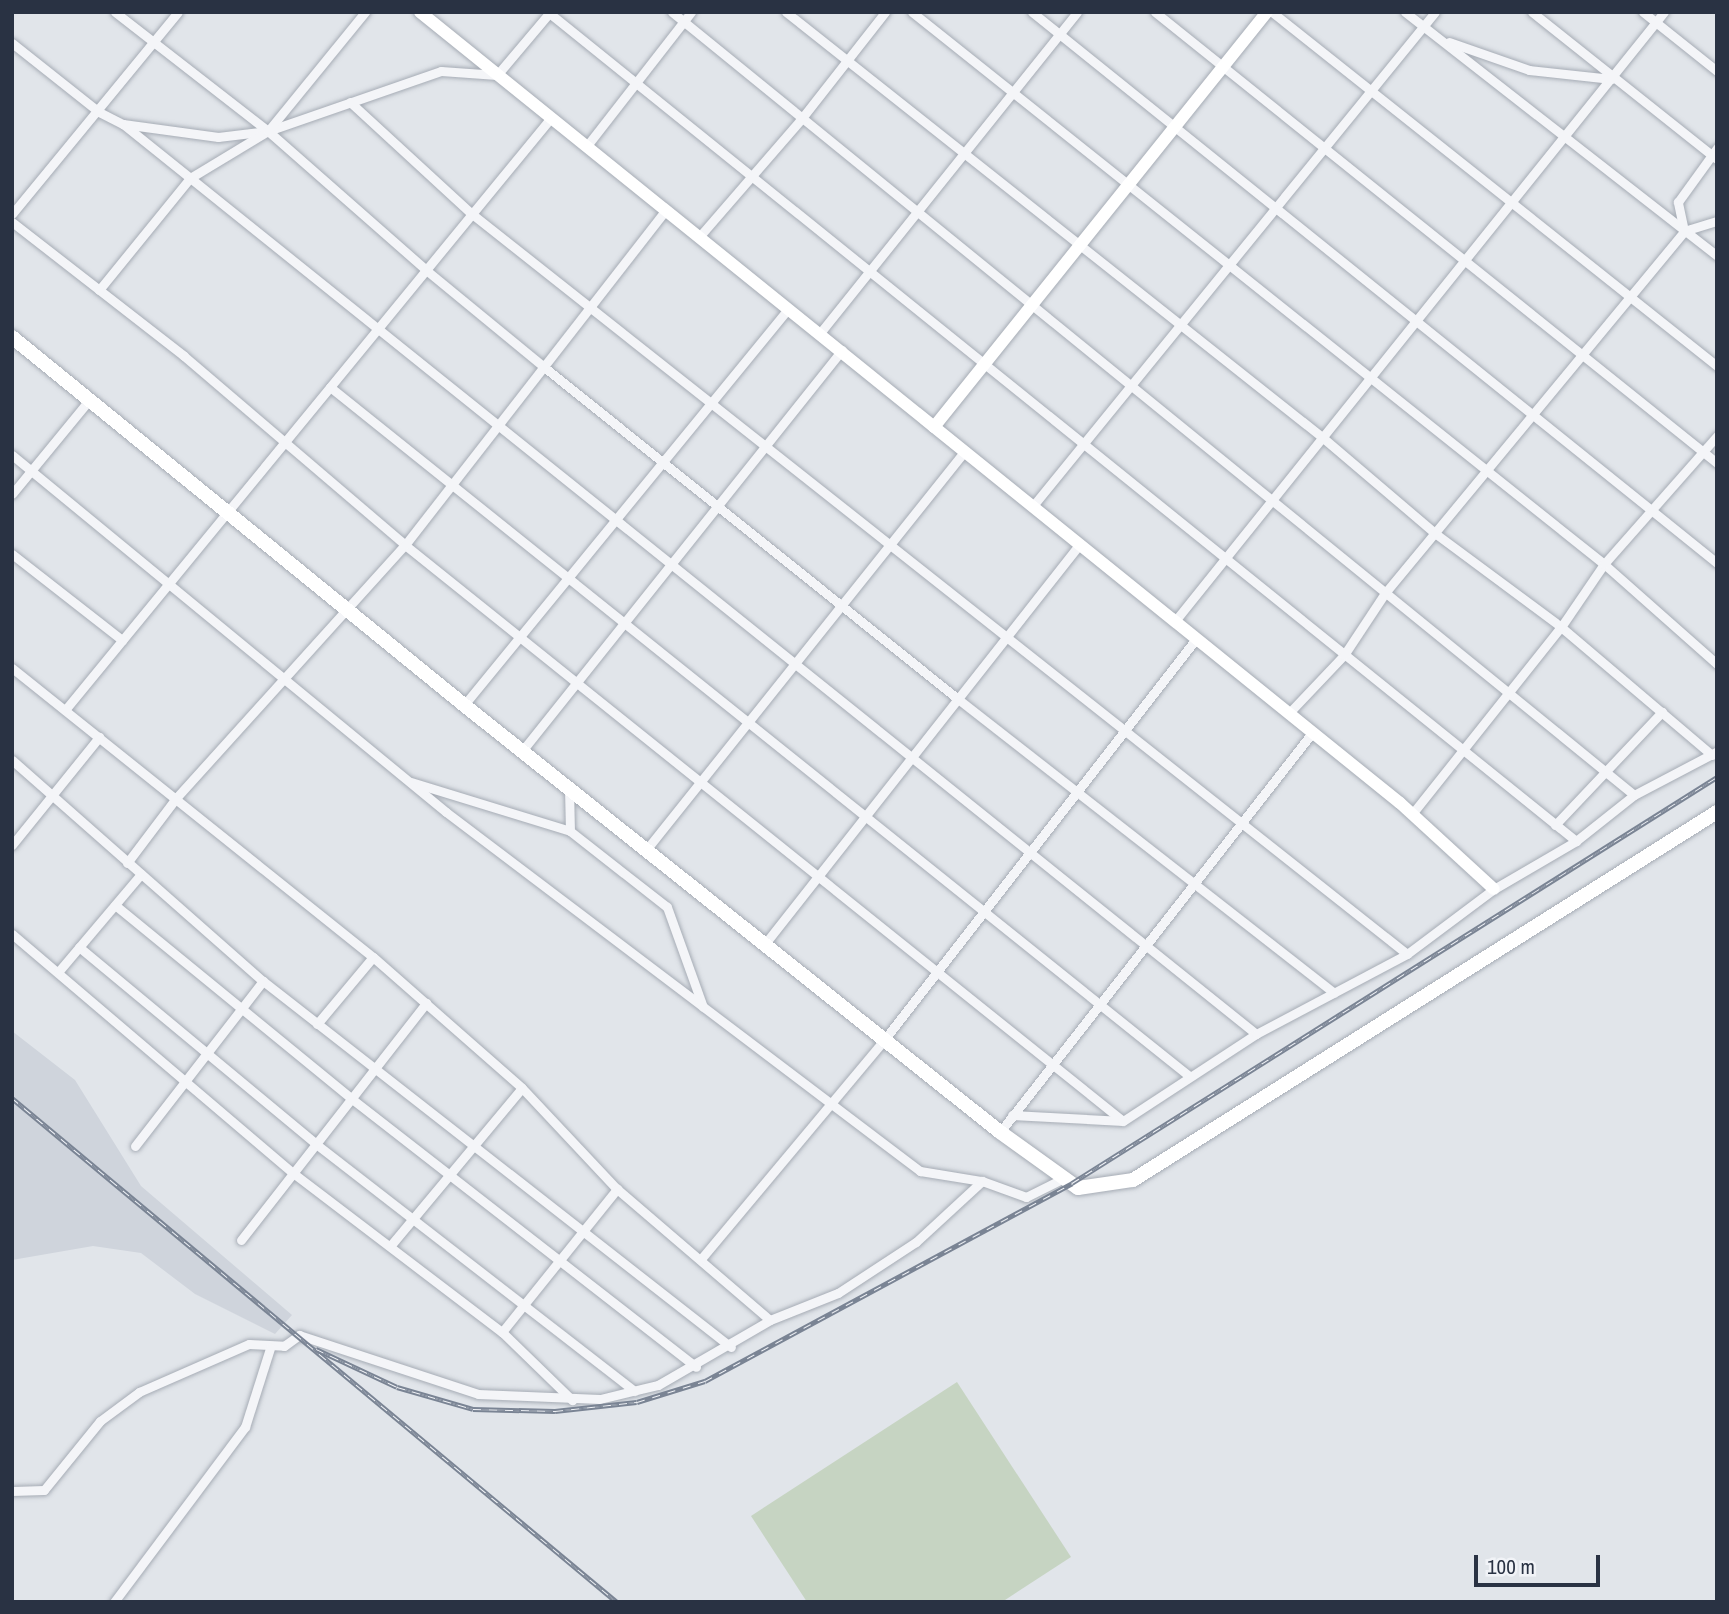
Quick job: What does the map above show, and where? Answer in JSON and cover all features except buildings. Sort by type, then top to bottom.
[{"type":"main road","points":[[12,337],[227,509],[346,610],[884,1040],[1000,1132],[1079,1188],[1133,1181],[1717,812]]},
{"type":"street","points":[[115,12],[268,131],[426,270],[544,367],[664,460],[1076,793],[1334,993]]},
{"type":"street","points":[[12,214],[99,112],[178,12]]},
{"type":"street","points":[[123,124],[218,137],[268,131],[365,12]]},
{"type":"street","points":[[419,12],[842,350],[1412,814],[1494,889]]},
{"type":"street","points":[[672,12],[1634,796]]},
{"type":"street","points":[[586,147],[691,12]]},
{"type":"street","points":[[786,12],[1322,437],[1436,534],[1561,626],[1715,753],[1634,796],[1576,841],[1494,889],[1407,954],[1256,1034],[1123,1121],[1013,1115]]},
{"type":"street","points":[[699,237],[802,118],[885,12]]},
{"type":"street","points":[[912,12],[1604,564],[1717,664]]},
{"type":"street","points":[[1032,12],[1717,563]]},
{"type":"street","points":[[820,333],[1077,12]]},
{"type":"street","points":[[1154,12],[1717,463]]},
{"type":"street","points":[[934,427],[1270,12],[1717,366]]},
{"type":"street","points":[[1405,12],[1717,256]]},
{"type":"street","points":[[1032,507],[1327,149],[1435,12]]},
{"type":"street","points":[[1532,12],[1613,79],[1715,154],[1678,201],[1684,230]]},
{"type":"street","points":[[1643,12],[1717,71]]},
{"type":"street","points":[[1175,621],[1369,376],[1419,323],[1664,12]]},
{"type":"street","points":[[497,75],[549,13],[1576,841]]},
{"type":"street","points":[[1440,39],[1529,70],[1613,79]]},
{"type":"street","points":[[12,43],[99,112],[123,124],[190,177],[497,428],[1148,945],[1256,1034]]},
{"type":"street","points":[[99,290],[190,177],[268,131],[441,71],[497,75]]},
{"type":"street","points":[[350,103],[472,214],[766,446],[888,547],[1124,732],[1245,822],[1407,954]]},
{"type":"street","points":[[65,710],[550,118]]},
{"type":"street","points":[[127,863],[177,797],[283,683],[405,545],[666,210]]},
{"type":"street","points":[[1288,714],[1344,655],[1385,593],[1436,534],[1580,352],[1630,297],[1684,230],[1717,221]]},
{"type":"street","points":[[12,222],[184,356],[405,545],[1123,1121]]},
{"type":"street","points":[[464,705],[788,309]]},
{"type":"street","points":[[522,751],[842,350]]},
{"type":"street","points":[[330,387],[568,577],[746,724],[1189,1076]]},
{"type":"street","points":[[12,494],[90,398]]},
{"type":"street","points":[[1412,814],[1465,752],[1561,626],[1604,564],[1717,436]]},
{"type":"street","points":[[646,850],[964,452]]},
{"type":"street","points":[[12,455],[169,580],[283,683],[406,781],[920,1171],[982,1181],[1026,1197],[1064,1178]]},
{"type":"street","points":[[764,944],[1079,545]]},
{"type":"street","points":[[12,554],[122,640]]},
{"type":"street","points":[[701,1259],[828,1103],[884,1040],[1196,639]]},
{"type":"street","points":[[12,668],[177,797],[373,957],[522,1088],[617,1189],[770,1320]]},
{"type":"street","points":[[1555,825],[1607,774],[1662,712]]},
{"type":"street","points":[[1000,1132],[1312,733]]},
{"type":"street","points":[[14,838],[99,737]]},
{"type":"street","points":[[12,760],[53,794],[63,808],[264,981],[374,1070],[474,1143],[731,1347]]},
{"type":"street","points":[[406,781],[570,831],[667,907],[704,1009]]},
{"type":"street","points":[[569,788],[570,831]]},
{"type":"street","points":[[59,971],[141,874]]},
{"type":"street","points":[[115,905],[352,1099],[450,1171],[696,1367]]},
{"type":"street","points":[[12,934],[59,971],[183,1083],[293,1172],[502,1332],[572,1400]]},
{"type":"street","points":[[79,947],[205,1055],[316,1144],[414,1215],[635,1391]]},
{"type":"street","points":[[317,1024],[373,957]]},
{"type":"street","points":[[135,1146],[264,981]]},
{"type":"street","points":[[241,1240],[426,1003]]},
{"type":"street","points":[[391,1245],[450,1171],[522,1088]]},
{"type":"street","points":[[12,1491],[44,1490],[100,1421],[139,1392],[249,1345],[270,1348],[284,1346],[299,1335],[478,1394],[572,1400],[635,1391],[696,1367],[770,1320],[849,1286],[916,1242],[982,1181]]},
{"type":"street","points":[[502,1332],[617,1189]]},
{"type":"street","points":[[114,1602],[245,1427],[270,1348]]},
{"type":"shaded area","points":[[12,1031],[75,1080],[141,1186],[292,1315],[275,1334],[195,1294],[141,1253],[93,1246],[12,1260]]},
{"type":"green space","points":[[957,1382],[1071,1557],[1002,1602],[807,1602],[751,1516]]},
{"type":"railway","points":[[316,1349],[397,1387],[473,1409],[555,1411],[637,1402],[705,1381],[1072,1183],[1717,777]]},
{"type":"railway","points":[[12,1098],[617,1602]]}]
